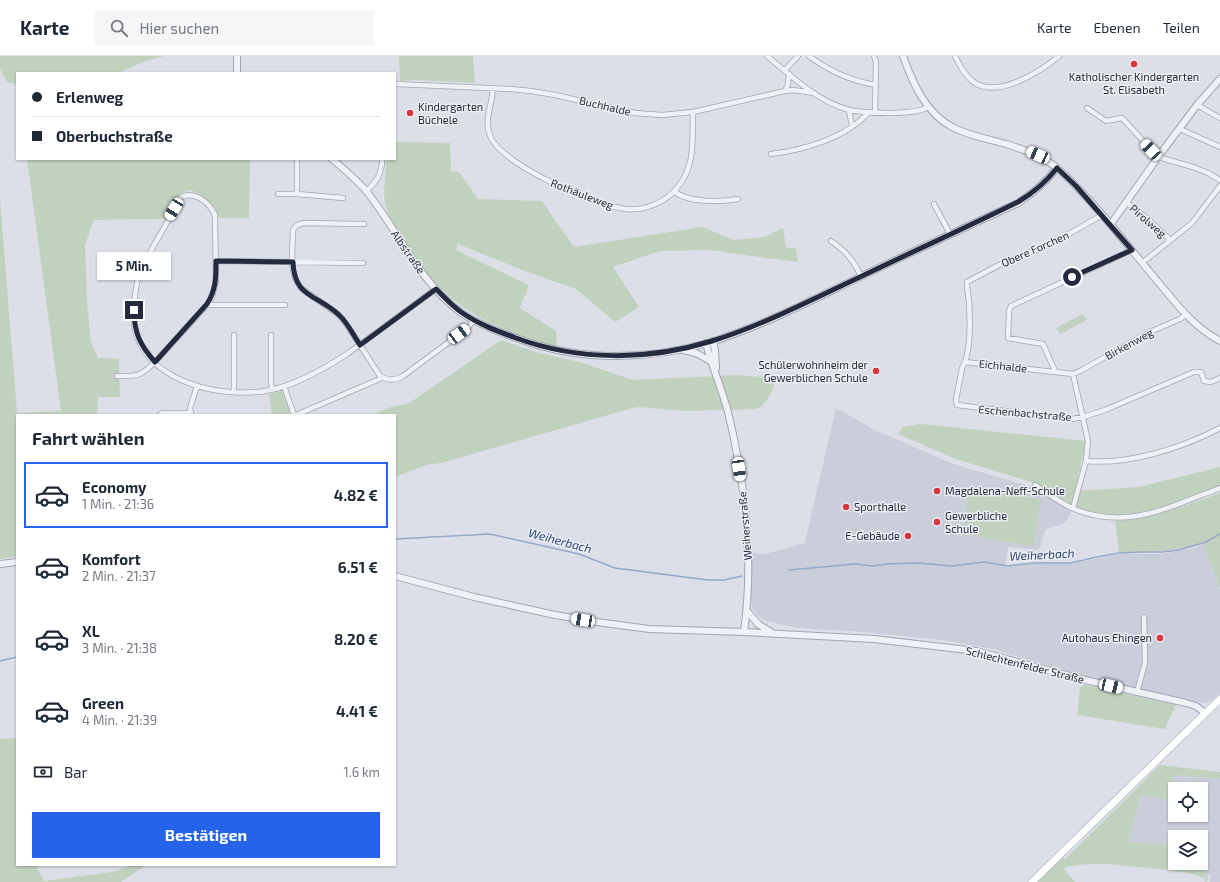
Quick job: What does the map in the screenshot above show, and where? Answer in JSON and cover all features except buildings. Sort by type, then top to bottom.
[{"type":"main road","points":[[1032,882],[1220,699]]},
{"type":"street","points":[[237,56],[237,72]]},
{"type":"street","points":[[767,56],[814,93],[849,110],[875,113],[916,111],[928,106]]},
{"type":"street","points":[[785,70],[798,56]]},
{"type":"street","points":[[809,56],[824,66],[844,76],[857,81],[876,85]]},
{"type":"street","points":[[874,56],[876,62],[875,113]]},
{"type":"street","points":[[903,56],[917,89],[938,118],[954,128],[1028,151],[1045,159],[1057,168],[1076,186],[1110,224],[1185,315],[1206,334],[1220,341]]},
{"type":"street","points":[[955,56],[964,72],[971,80],[983,87],[997,88],[1027,77],[1059,56]]},
{"type":"street","points":[[785,91],[788,84],[789,74]]},
{"type":"street","points":[[1110,224],[1197,105],[1219,82]]},
{"type":"street","name":"Buchhalde","points":[[396,84],[519,90],[555,95],[623,111],[662,115],[693,112],[785,91],[793,90],[814,93]]},
{"type":"street","name":"Rothäuleweg","points":[[493,88],[488,124],[492,140],[502,151],[542,178],[559,187],[589,199],[626,209],[646,207],[658,203],[674,191],[686,176],[691,160],[693,144],[693,112]]},
{"type":"street","points":[[1197,105],[1220,118]]},
{"type":"street","points":[[1087,108],[1106,121],[1122,118],[1158,157],[1193,167],[1220,180]]},
{"type":"street","points":[[849,110],[852,126]]},
{"type":"street","points":[[771,154],[808,147],[832,138],[863,119],[869,112]]},
{"type":"street","points":[[1180,129],[1220,147]]},
{"type":"street","points":[[297,160],[297,194]]},
{"type":"street","name":"Albstraße","points":[[333,160],[366,191],[418,269],[458,310],[474,320],[505,334],[536,345],[574,353],[606,356],[648,355],[678,350],[713,341],[745,329],[807,302],[1012,205],[1030,195],[1041,186],[1057,168]]},
{"type":"street","points":[[366,191],[372,186],[381,172],[382,160]]},
{"type":"street","points":[[1142,263],[1194,221],[1220,186]]},
{"type":"street","points":[[674,191],[684,197],[707,200],[738,199]]},
{"type":"street","points":[[278,194],[343,198]]},
{"type":"street","points":[[116,376],[138,375],[143,373],[155,362],[212,297],[216,285],[216,219],[212,208],[206,202],[194,195],[181,197],[142,266],[137,282],[134,310],[135,329],[141,344],[155,362],[169,373],[197,386],[215,390],[253,392],[284,386],[326,368],[436,289]]},
{"type":"street","name":"Pirolweg","points":[[1126,202],[1148,219],[1170,240]]},
{"type":"street","points":[[934,204],[950,234]]},
{"type":"street","name":"Obere Forchen","points":[[967,282],[1000,265],[1055,242],[1102,215]]},
{"type":"street","points":[[364,224],[304,223],[296,225],[294,230],[294,277],[297,284],[310,295],[339,315],[382,378]]},
{"type":"street","points":[[831,241],[840,247],[852,260],[861,276]]},
{"type":"street","points":[[1055,371],[1043,344],[1008,338],[1009,311],[1011,306],[1132,250]]},
{"type":"street","points":[[216,261],[363,263]]},
{"type":"street","name":"Eichhalde","points":[[967,282],[969,340],[968,354],[965,362],[1073,374]]},
{"type":"street","points":[[207,304],[285,305]]},
{"type":"street","name":"Birkenweg","points":[[1073,374],[1150,332],[1180,319],[1185,315]]},
{"type":"street","points":[[297,414],[382,378],[396,380],[468,328],[474,320]]},
{"type":"street","points":[[234,335],[234,392]]},
{"type":"street","points":[[271,335],[272,389]]},
{"type":"street","name":"Weiherstraße","points":[[713,341],[715,350],[716,376]]},
{"type":"street","name":"Weiherstraße","points":[[706,343],[728,412],[742,486],[748,560],[747,611],[744,632]]},
{"type":"street","points":[[678,350],[696,353],[712,362]]},
{"type":"street","name":"Eschenbachstraße","points":[[965,362],[962,368],[956,400],[957,405],[1056,418],[1072,419],[1105,410],[1194,372],[1201,372],[1204,381],[1207,382],[1220,378]]},
{"type":"street","points":[[1073,374],[1088,441],[1086,461],[1073,508]]},
{"type":"street","points":[[161,414],[191,414],[190,408],[197,386]]},
{"type":"street","points":[[284,386],[295,414]]},
{"type":"street","points":[[1086,461],[1123,459],[1154,454],[1184,444],[1220,428]]},
{"type":"street","points":[[1035,485],[1073,508],[1093,516],[1117,518],[1147,515],[1220,488]]},
{"type":"street","points":[[0,564],[16,562]]},
{"type":"street","name":"Schlechtenfelder Straße","points":[[396,576],[474,597],[554,615],[649,629],[744,632],[874,639],[976,651],[1085,680],[1191,705],[1202,709],[1205,713]]},
{"type":"street","points":[[747,611],[758,624],[768,631],[776,634]]},
{"type":"street","points":[[1137,692],[1145,664],[1144,617]]},
{"type":"shaded area","points":[[836,408],[873,429],[953,464],[1032,487],[1072,510],[1068,519],[1061,525],[1045,530],[1040,548],[1037,550],[1008,547],[1005,567],[1034,564],[1072,564],[1119,554],[1163,554],[1195,548],[1204,543],[1220,591],[1220,693],[1213,700],[1206,703],[1197,702],[1088,677],[989,648],[942,640],[863,632],[796,628],[763,620],[753,609],[751,598],[750,553],[765,554],[805,542]]},
{"type":"shaded area","points":[[1174,775],[1220,779],[1220,882],[1210,882],[1211,874],[1205,878],[1208,870],[1208,830],[1168,830],[1168,845],[1128,842],[1141,795]]},
{"type":"green space","points":[[0,56],[164,56],[143,62],[120,72],[16,72],[16,84],[7,82],[0,69]]},
{"type":"green space","points":[[399,56],[473,56],[475,83],[416,80],[400,81]]},
{"type":"green space","points":[[396,142],[450,143],[451,171],[459,172],[478,199],[542,201],[574,247],[702,227],[734,240],[765,237],[783,228],[786,247],[796,249],[798,262],[709,250],[660,251],[613,267],[639,307],[615,322],[576,289],[525,271],[458,244],[456,250],[529,285],[520,308],[556,331],[557,348],[518,335],[483,319],[451,298],[419,265],[391,220],[386,208],[384,189],[386,160],[396,160]]},
{"type":"green space","points":[[27,160],[250,160],[249,218],[219,218],[212,204],[190,190],[179,194],[173,200],[165,219],[94,220],[85,245],[87,302],[91,342],[98,358],[119,359],[120,397],[98,397],[97,414],[16,414],[16,556],[0,559],[0,199],[17,413],[61,411]]},
{"type":"green space","points":[[1083,314],[1087,320],[1060,334],[1056,328]]},
{"type":"green space","points":[[501,340],[539,353],[580,362],[633,380],[737,375],[776,378],[767,400],[756,409],[685,411],[636,407],[441,463],[426,465],[396,477],[396,414],[374,414],[391,407],[408,404]]},
{"type":"green space","points":[[282,391],[290,412],[289,414],[272,414],[269,394]]},
{"type":"green space","points":[[921,424],[1086,441],[1075,491],[1139,487],[1220,467],[1220,486],[1147,513],[1117,516],[1094,514],[1072,506],[1034,483],[956,459],[898,434],[903,427]]},
{"type":"green space","points":[[970,487],[1041,499],[1033,546],[962,534]]},
{"type":"green space","points":[[1220,493],[1220,587],[1203,542],[1179,549],[1164,551],[1119,553],[1115,521],[1155,515]]},
{"type":"green space","points":[[1084,685],[1176,705],[1165,729],[1077,715],[1080,687]]},
{"type":"green space","points":[[16,738],[16,866],[36,866],[44,881],[112,872],[129,866],[145,866],[121,882],[0,882],[0,739]]},
{"type":"green space","points":[[1160,765],[1220,772],[1220,779],[1174,775],[1173,782],[1168,782],[1168,800],[1141,795],[1128,842],[1168,845],[1168,870],[1207,870],[1205,877],[1208,876],[1207,882],[1205,882],[1205,878],[1176,871],[1116,865],[1084,864],[1063,868],[1075,882],[1037,882],[1063,857],[1065,859]]},
{"type":"waterway","name":"Weiherbach","points":[[396,539],[490,534],[579,554],[615,568],[708,580],[724,580],[742,576]]},
{"type":"waterway","name":"Weiherbach","points":[[789,570],[855,564],[873,566],[918,563],[952,566],[984,562],[1008,566],[1034,563],[1071,563],[1119,553],[1179,550],[1206,542],[1220,534]]},
{"type":"waterway","name":"Weiherbach","points":[[0,661],[16,657]]},
{"type":"place","name":"Katholischer Kindergarten St. Elisabeth","points":[[1134,64]]},
{"type":"place","name":"Kindergarten Büchele","points":[[410,113]]},
{"type":"place","name":"Schülerwohnheim der Gewerblichen Schule","points":[[876,371]]},
{"type":"place","name":"Magdalena-Neff-Schule","points":[[937,491]]},
{"type":"place","name":"Sporthalle","points":[[846,507]]},
{"type":"place","name":"Gewerbliche Schule","points":[[937,522]]},
{"type":"place","name":"E-Gebäude","points":[[908,536]]},
{"type":"place","name":"Autohaus Ehingen","points":[[1160,638]]},
{"type":"route","points":[[134,310],[134,322],[137,337],[146,352],[155,362],[212,297],[216,285],[216,261],[293,262],[294,277],[297,284],[339,315],[360,345],[436,289],[458,310],[474,320],[490,328],[536,345],[558,350],[606,356],[632,356],[663,353],[713,341],[807,302],[1018,202],[1041,186],[1057,168],[1076,186],[1132,250],[1072,277]]}]
